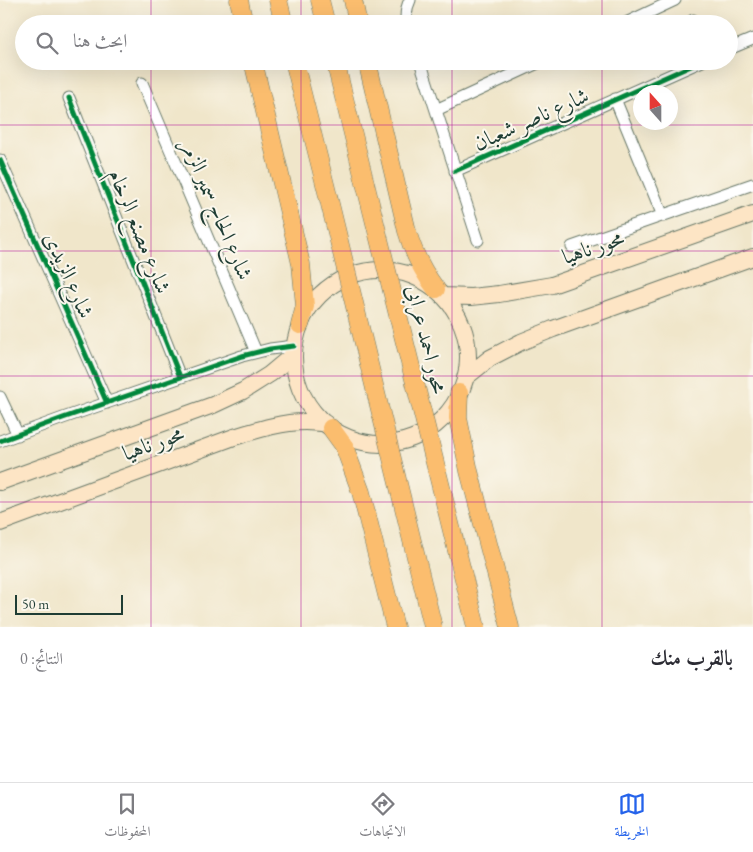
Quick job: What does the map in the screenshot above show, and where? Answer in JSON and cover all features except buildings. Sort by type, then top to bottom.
[{"type":"main road","points":[[239,0],[242,15]]},
{"type":"main road","points":[[278,0],[282,15]]},
{"type":"main road","points":[[320,0],[324,15]]},
{"type":"main road","points":[[353,0],[356,15]]},
{"type":"main road","points":[[255,70],[301,264],[305,306],[294,350],[295,374],[301,392],[311,409],[344,446],[361,492],[395,627]]},
{"type":"main road","points":[[296,70],[434,627]]},
{"type":"main road","name":"محور احمد عرابى","points":[[337,70],[476,627]]},
{"type":"main road","points":[[369,70],[412,247],[426,276],[456,314],[465,334],[468,356],[458,418],[469,471],[510,627]]},
{"type":"main road","name":"محور ناهيا","points":[[439,293],[471,297],[552,285],[753,214]]},
{"type":"main road","points":[[328,426],[346,436],[362,441],[378,443],[395,442],[411,438],[440,420],[451,408],[462,386],[490,358],[520,342],[753,257]]},
{"type":"main road","points":[[300,325],[307,310],[323,292],[343,278],[359,273],[391,270],[422,280],[439,293]]},
{"type":"main road","name":"محور ناهيا","points":[[0,482],[213,405],[243,391],[270,374],[294,350]]},
{"type":"main road","name":"محور ناهيا","points":[[0,523],[257,430],[304,422],[328,426]]},
{"type":"street","points":[[406,15],[410,0]]},
{"type":"street","points":[[644,15],[676,0]]},
{"type":"street","points":[[738,45],[753,39]]},
{"type":"street","points":[[423,70],[478,240]]},
{"type":"street","points":[[436,110],[523,70]]},
{"type":"street","name":"شارع ناصر شعبان","points":[[455,171],[681,70]]},
{"type":"street","name":"شارع الحاج سمير الزمر","points":[[142,83],[256,352]]},
{"type":"street","name":"شارع مصنع الرخام","points":[[68,98],[180,377]]},
{"type":"street","points":[[615,99],[663,216]]},
{"type":"street","name":"شارع الزيدى","points":[[0,160],[108,403]]},
{"type":"street","points":[[572,247],[753,184]]},
{"type":"street","points":[[0,441],[256,352],[294,350]]},
{"type":"street","points":[[0,397],[18,435]]},
{"type":"cycle path","points":[[455,171],[682,70]]},
{"type":"cycle path","points":[[69,98],[180,377]]},
{"type":"cycle path","points":[[0,160],[107,403]]},
{"type":"cycle path","points":[[0,441],[242,356],[270,349],[294,346]]}]
